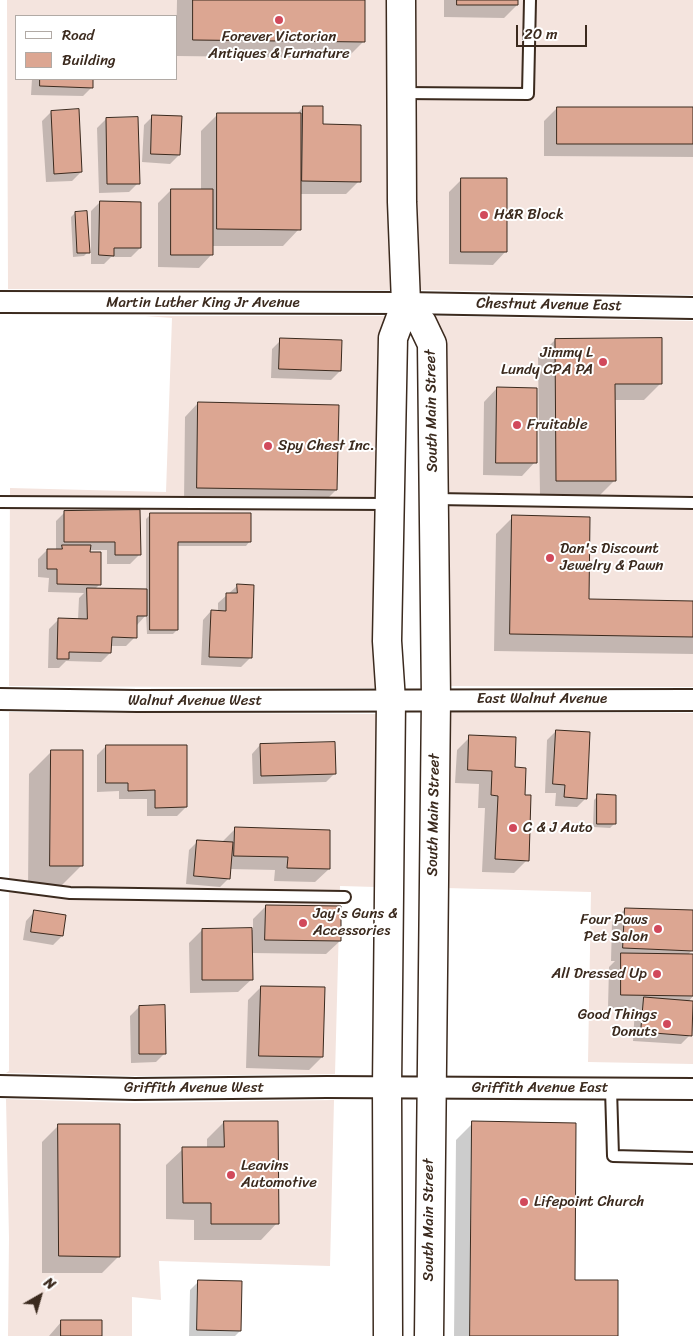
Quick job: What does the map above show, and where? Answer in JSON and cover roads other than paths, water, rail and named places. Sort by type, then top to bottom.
[{"type":"street","points":[[388,1336],[387,1088],[391,701],[388,641],[390,504],[393,338],[406,303],[402,202],[403,93],[400,50],[401,0]]},
{"type":"street","name":"Martin Luther King Jr Avenue","points":[[0,302],[406,303]]},
{"type":"street","name":"Chestnut Avenue East","points":[[406,303],[693,308]]},
{"type":"street","name":"South Main Street","points":[[406,303],[422,323],[432,344],[436,699],[430,1088],[429,1336]]},
{"type":"street","name":"Walnut Avenue West","points":[[0,699],[391,701]]},
{"type":"street","name":"East Walnut Avenue","points":[[391,701],[436,699],[693,700]]},
{"type":"street","name":"Griffith Avenue West","points":[[0,1086],[135,1089],[387,1088]]},
{"type":"street","name":"Griffith Avenue East","points":[[387,1088],[693,1089]]},
{"type":"lane","points":[[403,93],[528,94],[530,0]]},
{"type":"lane","points":[[434,499],[693,503]]},
{"type":"lane","points":[[0,502],[390,504]]},
{"type":"lane","points":[[0,884],[70,893],[345,897]]},
{"type":"lane","points":[[611,1089],[614,1156],[693,1158]]},
{"type":"place","name":"Forever Victorian Antiques & Furnature","points":[[279,20]]},
{"type":"place","name":"H&R Block","points":[[484,215]]},
{"type":"place","name":"Jimmy L Lundy CPA PA","points":[[603,362]]},
{"type":"place","name":"Fruitable","points":[[517,425]]},
{"type":"place","name":"Spy Chest Inc.","points":[[268,446]]},
{"type":"place","name":"Dan's Discount Jewelry & Pawn","points":[[550,558]]},
{"type":"place","name":"C & J Auto","points":[[513,828]]},
{"type":"place","name":"Jay's Guns & Accessories","points":[[303,923]]},
{"type":"place","name":"Four Paws Pet Salon","points":[[658,929]]},
{"type":"place","name":"All Dressed Up","points":[[657,974]]},
{"type":"place","name":"Good Things Donuts","points":[[667,1024]]},
{"type":"place","name":"Leavins Automotive","points":[[231,1175]]},
{"type":"place","name":"Lifepoint Church","points":[[524,1202]]}]
